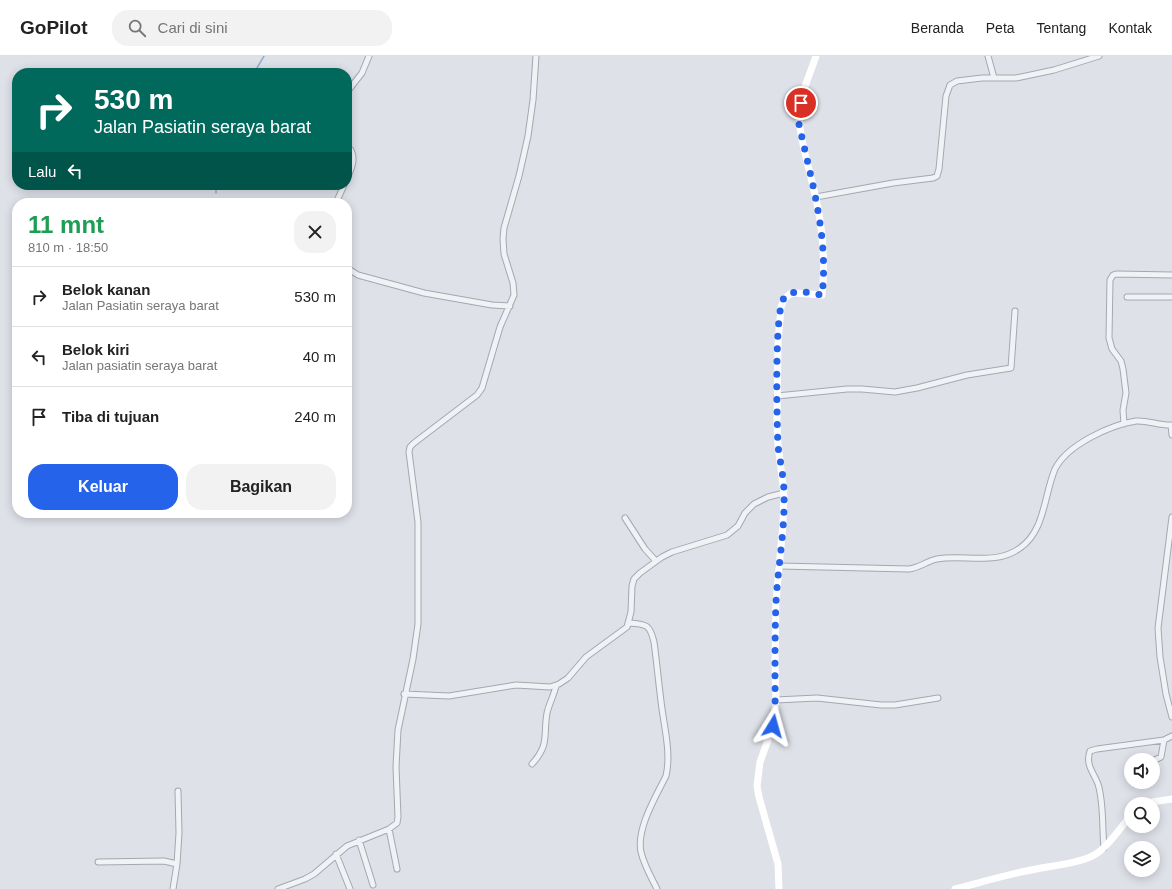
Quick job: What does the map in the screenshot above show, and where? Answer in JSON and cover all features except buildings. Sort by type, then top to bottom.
[{"type":"street","points":[[352,86],[362,73],[369,56]]},
{"type":"street","points":[[278,889],[295,884],[309,876],[347,846],[389,829],[396,825],[398,821],[396,752],[398,730],[417,635],[418,608],[418,522],[409,461],[409,450],[414,443],[477,395],[482,388],[500,327],[514,295],[514,288],[504,254],[504,228],[519,176],[528,136],[533,100],[536,56]]},
{"type":"street","points":[[779,889],[778,864],[757,786],[760,762],[773,726],[776,700],[775,628],[784,493],[778,445],[777,396],[778,343],[782,301],[787,296],[794,293],[822,295],[824,276],[816,197],[803,141],[799,114],[803,92],[816,56]]},
{"type":"street","points":[[988,56],[994,78]]},
{"type":"street","points":[[816,197],[936,177],[939,169],[946,96],[950,85],[954,82],[964,79],[1016,78],[1054,70],[1099,56]]},
{"type":"street","points":[[352,152],[354,156],[352,166]]},
{"type":"street","points":[[352,271],[358,274],[424,293],[492,305],[510,306]]},
{"type":"street","points":[[1124,424],[1123,410],[1126,393],[1123,369],[1121,361],[1112,349],[1109,338],[1111,278],[1114,275],[1120,274],[1158,276],[1172,275]]},
{"type":"street","points":[[1127,297],[1172,297]]},
{"type":"street","points":[[777,396],[847,389],[895,392],[967,375],[1011,368],[1015,312]]},
{"type":"street","points":[[779,566],[841,569],[909,569],[916,568],[934,559],[989,558],[1003,556],[1013,552],[1025,544],[1032,536],[1059,463],[1076,446],[1087,439],[1124,424],[1144,421],[1171,425],[1172,435]]},
{"type":"street","points":[[404,694],[449,696],[516,685],[556,686],[568,678],[586,657],[625,630],[629,623],[631,612],[632,586],[634,579],[656,561],[672,552],[727,536],[738,526],[745,513],[754,504],[768,497],[784,493]]},
{"type":"street","points":[[1172,517],[1158,628],[1164,687],[1172,717]]},
{"type":"street","points":[[625,518],[645,549],[656,561]]},
{"type":"street","points":[[629,623],[644,624],[651,631],[654,642],[666,734],[668,760],[666,776],[648,811],[640,846],[645,863],[657,889]]},
{"type":"street","points":[[532,764],[543,749],[547,716],[556,686]]},
{"type":"street","points":[[776,700],[817,698],[880,705],[909,703],[938,698]]},
{"type":"street","points":[[1104,848],[1100,794],[1098,783],[1089,766],[1090,753],[1092,750],[1164,740],[1172,736]]},
{"type":"street","points":[[1160,757],[1164,740]]},
{"type":"street","points":[[173,889],[180,834],[178,791]]},
{"type":"street","points":[[1160,801],[1172,799]]},
{"type":"street","points":[[955,889],[1097,854],[1104,848],[1124,824]]},
{"type":"street","points":[[389,829],[397,869]]},
{"type":"street","points":[[360,840],[373,885]]},
{"type":"street","points":[[336,854],[350,889]]},
{"type":"street","points":[[98,862],[164,861],[177,864]]},
{"type":"waterway","points":[[257,68],[264,56]]},
{"type":"route","points":[[773,726],[776,700],[776,601],[783,524],[784,493],[778,445],[777,422],[778,343],[781,307],[784,298],[790,294],[799,292],[822,295],[824,276],[816,197],[799,124],[801,103]]}]
